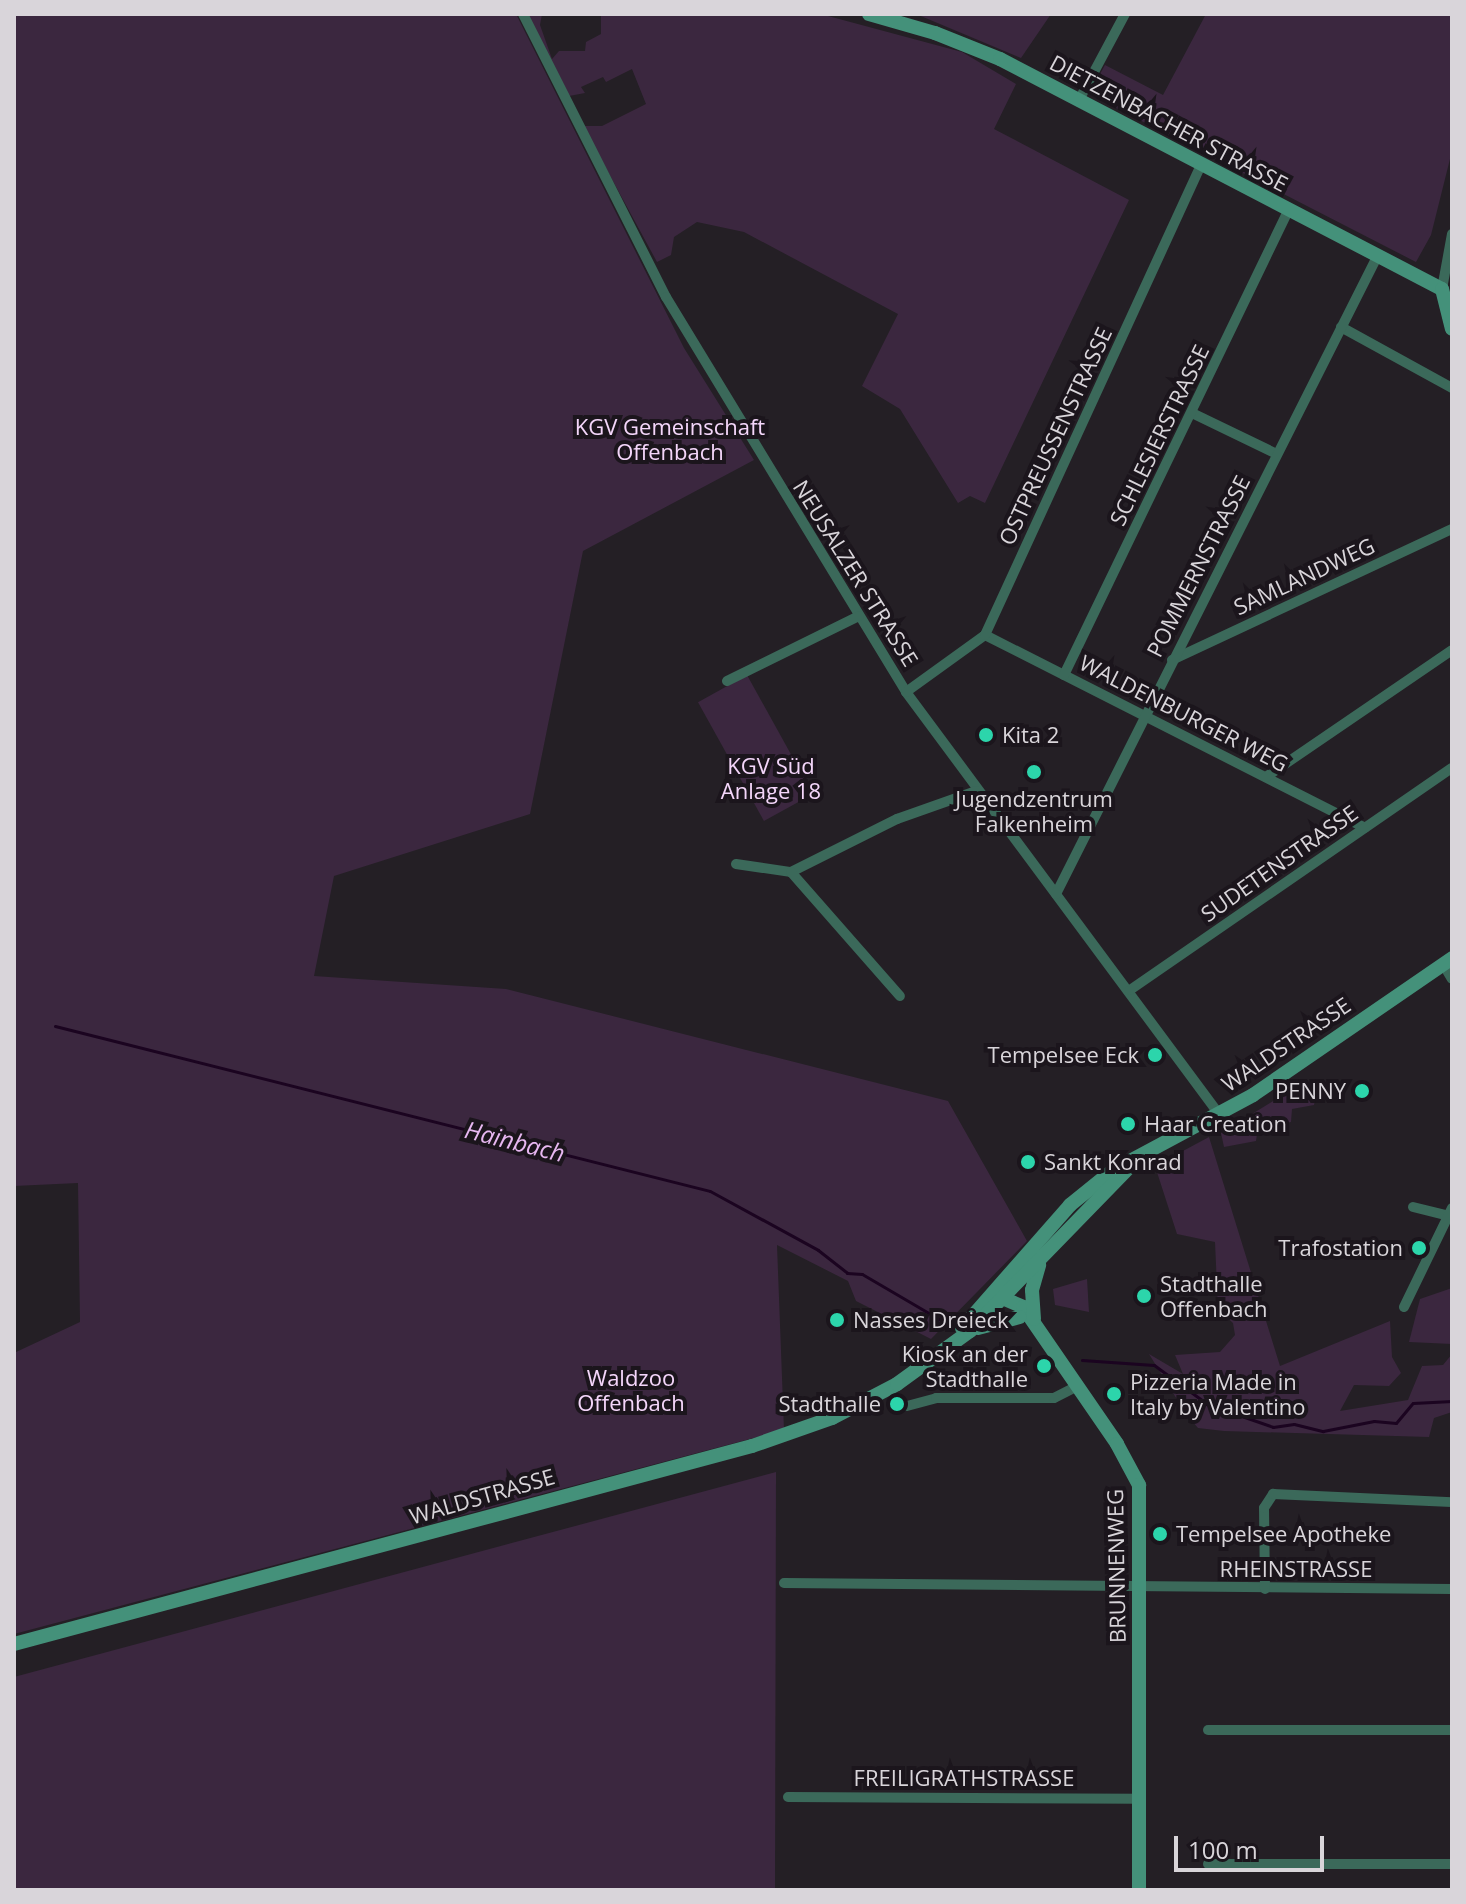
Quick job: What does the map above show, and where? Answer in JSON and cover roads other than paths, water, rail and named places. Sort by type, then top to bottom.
[{"type":"main road","name":"DIETZENBACHER STRASSE","points":[[869,14],[953,39],[1079,100],[1442,289]]},
{"type":"main road","points":[[1442,289],[1452,329]]},
{"type":"main road","name":"WALDSTRASSE","points":[[14,1644],[752,1446],[850,1410],[897,1384],[970,1331],[1000,1294],[1010,1275],[1092,1185],[1219,1114],[1448,961]]},
{"type":"main road","name":"WALDSTRASSE","points":[[944,1348],[1042,1257],[1139,1157]]},
{"type":"main road","points":[[1035,1326],[1032,1290],[1042,1257]]},
{"type":"main road","points":[[1000,1294],[1020,1317],[1035,1326]]},
{"type":"main road","name":"BRUNNENWEG","points":[[1000,1294],[1021,1304],[1078,1386],[1137,1480],[1139,1890]]},
{"type":"main road","points":[[970,1331],[1020,1317]]},
{"type":"street","name":"NEUSALZER STRASSE","points":[[523,14],[666,297],[906,692],[976,791],[1130,990],[1219,1114]]},
{"type":"street","points":[[1079,100],[1125,14]]},
{"type":"street","name":"OSTPREUSSENSTRASSE","points":[[906,692],[985,635],[1201,165]]},
{"type":"street","name":"SCHLESIERSTRASSE","points":[[1064,675],[1288,211]]},
{"type":"street","points":[[1442,289],[1452,234]]},
{"type":"street","name":"POMMERNSTRASSE","points":[[1056,894],[1377,257]]},
{"type":"street","points":[[1341,327],[1452,388]]},
{"type":"street","points":[[1192,413],[1277,454]]},
{"type":"street","name":"SAMLANDWEG","points":[[1172,660],[1452,529]]},
{"type":"street","points":[[727,681],[859,616]]},
{"type":"street","name":"WALDENBURGER WEG","points":[[985,635],[1365,828]]},
{"type":"street","points":[[1266,777],[1452,650]]},
{"type":"street","name":"SUDETENSTRASSE","points":[[1130,990],[1452,768]]},
{"type":"street","points":[[791,872],[808,860],[897,819],[976,791]]},
{"type":"street","points":[[736,864],[791,872],[900,996]]},
{"type":"street","points":[[1448,961],[1452,979]]},
{"type":"street","points":[[1404,1307],[1450,1212],[1413,1207]]},
{"type":"street","points":[[907,1406],[936,1398],[1054,1398],[1078,1386]]},
{"type":"street","points":[[1265,1589],[1264,1508],[1273,1494],[1452,1502]]},
{"type":"street","name":"RHEINSTRASSE","points":[[784,1583],[1452,1589]]},
{"type":"street","points":[[1208,1730],[1452,1730]]},
{"type":"street","name":"FREILIGRATHSTRASSE","points":[[788,1797],[1140,1799]]},
{"type":"street","points":[[1208,1864],[1452,1864]]},
{"type":"waterway","name":"Hainbach","points":[[55,1026],[710,1191],[818,1250],[847,1273],[862,1274],[946,1323]]},
{"type":"waterway","name":"Hainbach","points":[[1082,1360],[1154,1365],[1207,1404],[1273,1427],[1294,1424],[1323,1431],[1374,1421],[1396,1423],[1413,1403],[1452,1401]]},
{"type":"place","name":"Kita 2","points":[[986,735]]},
{"type":"place","name":"Jugendzentrum Falkenheim","points":[[1034,772]]},
{"type":"place","name":"Tempelsee Eck","points":[[1155,1055]]},
{"type":"place","name":"PENNY","points":[[1362,1091]]},
{"type":"place","name":"Haar Creation","points":[[1128,1124]]},
{"type":"place","name":"Sankt Konrad","points":[[1028,1162]]},
{"type":"place","name":"Trafostation","points":[[1419,1248]]},
{"type":"place","name":"Stadthalle Offenbach","points":[[1144,1296]]},
{"type":"place","name":"Nasses Dreieck","points":[[837,1320]]},
{"type":"place","name":"Kiosk an der Stadthalle","points":[[1044,1366]]},
{"type":"place","name":"Pizzeria Made in Italy by Valentino","points":[[1114,1394]]},
{"type":"place","name":"Stadthalle","points":[[897,1404]]},
{"type":"place","name":"Tempelsee Apotheke","points":[[1160,1534]]},
{"type":"park label","name":"KGV Gemeinschaft Offenbach","points":[[670,438]]},
{"type":"park label","name":"KGV Süd Anlage 18","points":[[771,778]]},
{"type":"park label","name":"Waldzoo Offenbach","points":[[631,1390]]}]
